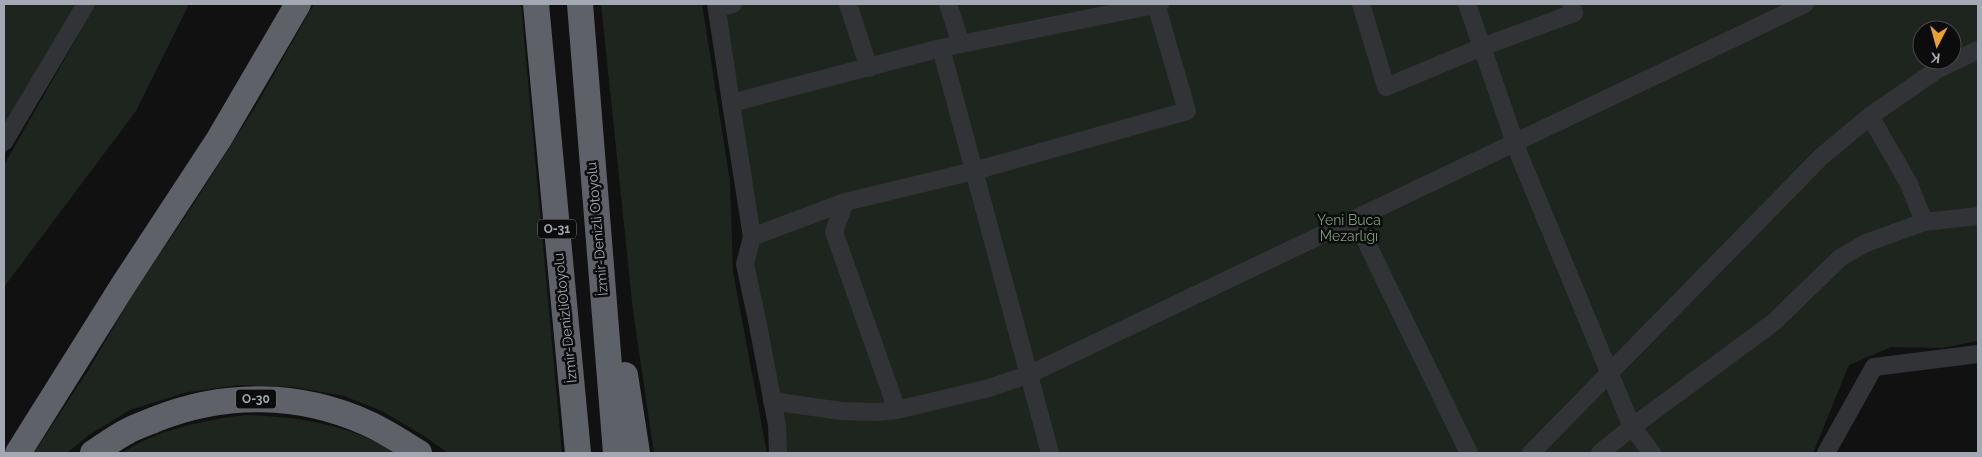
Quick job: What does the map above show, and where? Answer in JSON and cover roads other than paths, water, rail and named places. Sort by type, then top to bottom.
[{"type":"highway","points":[[18,453],[124,284],[219,139],[298,4]]},
{"type":"highway","name":"İzmir-DenizliOtoyolu","points":[[536,4],[578,453]]},
{"type":"highway","name":"İzmir-Denizli Otoyolu","points":[[580,4],[616,453]]},
{"type":"highway","points":[[592,171],[617,282],[624,367],[637,453]]},
{"type":"highway","name":"O-30","points":[[92,453],[129,430],[178,410],[249,398],[286,400],[326,408],[367,422],[419,453]]},
{"type":"lane","points":[[4,142],[86,4]]},
{"type":"lane","points":[[848,4],[869,68]]},
{"type":"lane","points":[[948,4],[961,44]]},
{"type":"lane","points":[[731,103],[941,48],[1158,4],[1187,111],[974,171],[845,202],[752,237]]},
{"type":"lane","points":[[1361,4],[1386,87],[1482,47],[1574,13],[1571,4]]},
{"type":"lane","points":[[1467,4],[1515,142],[1609,372],[1632,427],[1652,453]]},
{"type":"lane","points":[[772,401],[842,412],[897,410],[989,388],[1028,375],[1805,4]]},
{"type":"lane","points":[[722,5],[731,103],[752,237],[745,264],[772,401],[778,453]]},
{"type":"lane","points":[[941,48],[1050,453]]},
{"type":"lane","points":[[1531,453],[1821,157],[1870,116],[1938,70],[1978,50]]},
{"type":"lane","points":[[1870,116],[1909,184],[1924,222]]},
{"type":"lane","points":[[845,202],[834,232],[897,410]]},
{"type":"lane","points":[[1600,453],[1632,427],[1774,322],[1840,258],[1866,243],[1924,222],[1978,216]]},
{"type":"lane","points":[[1355,219],[1469,453]]},
{"type":"lane","points":[[1826,453],[1874,367],[1978,354]]},
{"type":"park label","name":"Yeni Buca Mezarlığı","points":[[1349,228]]}]
